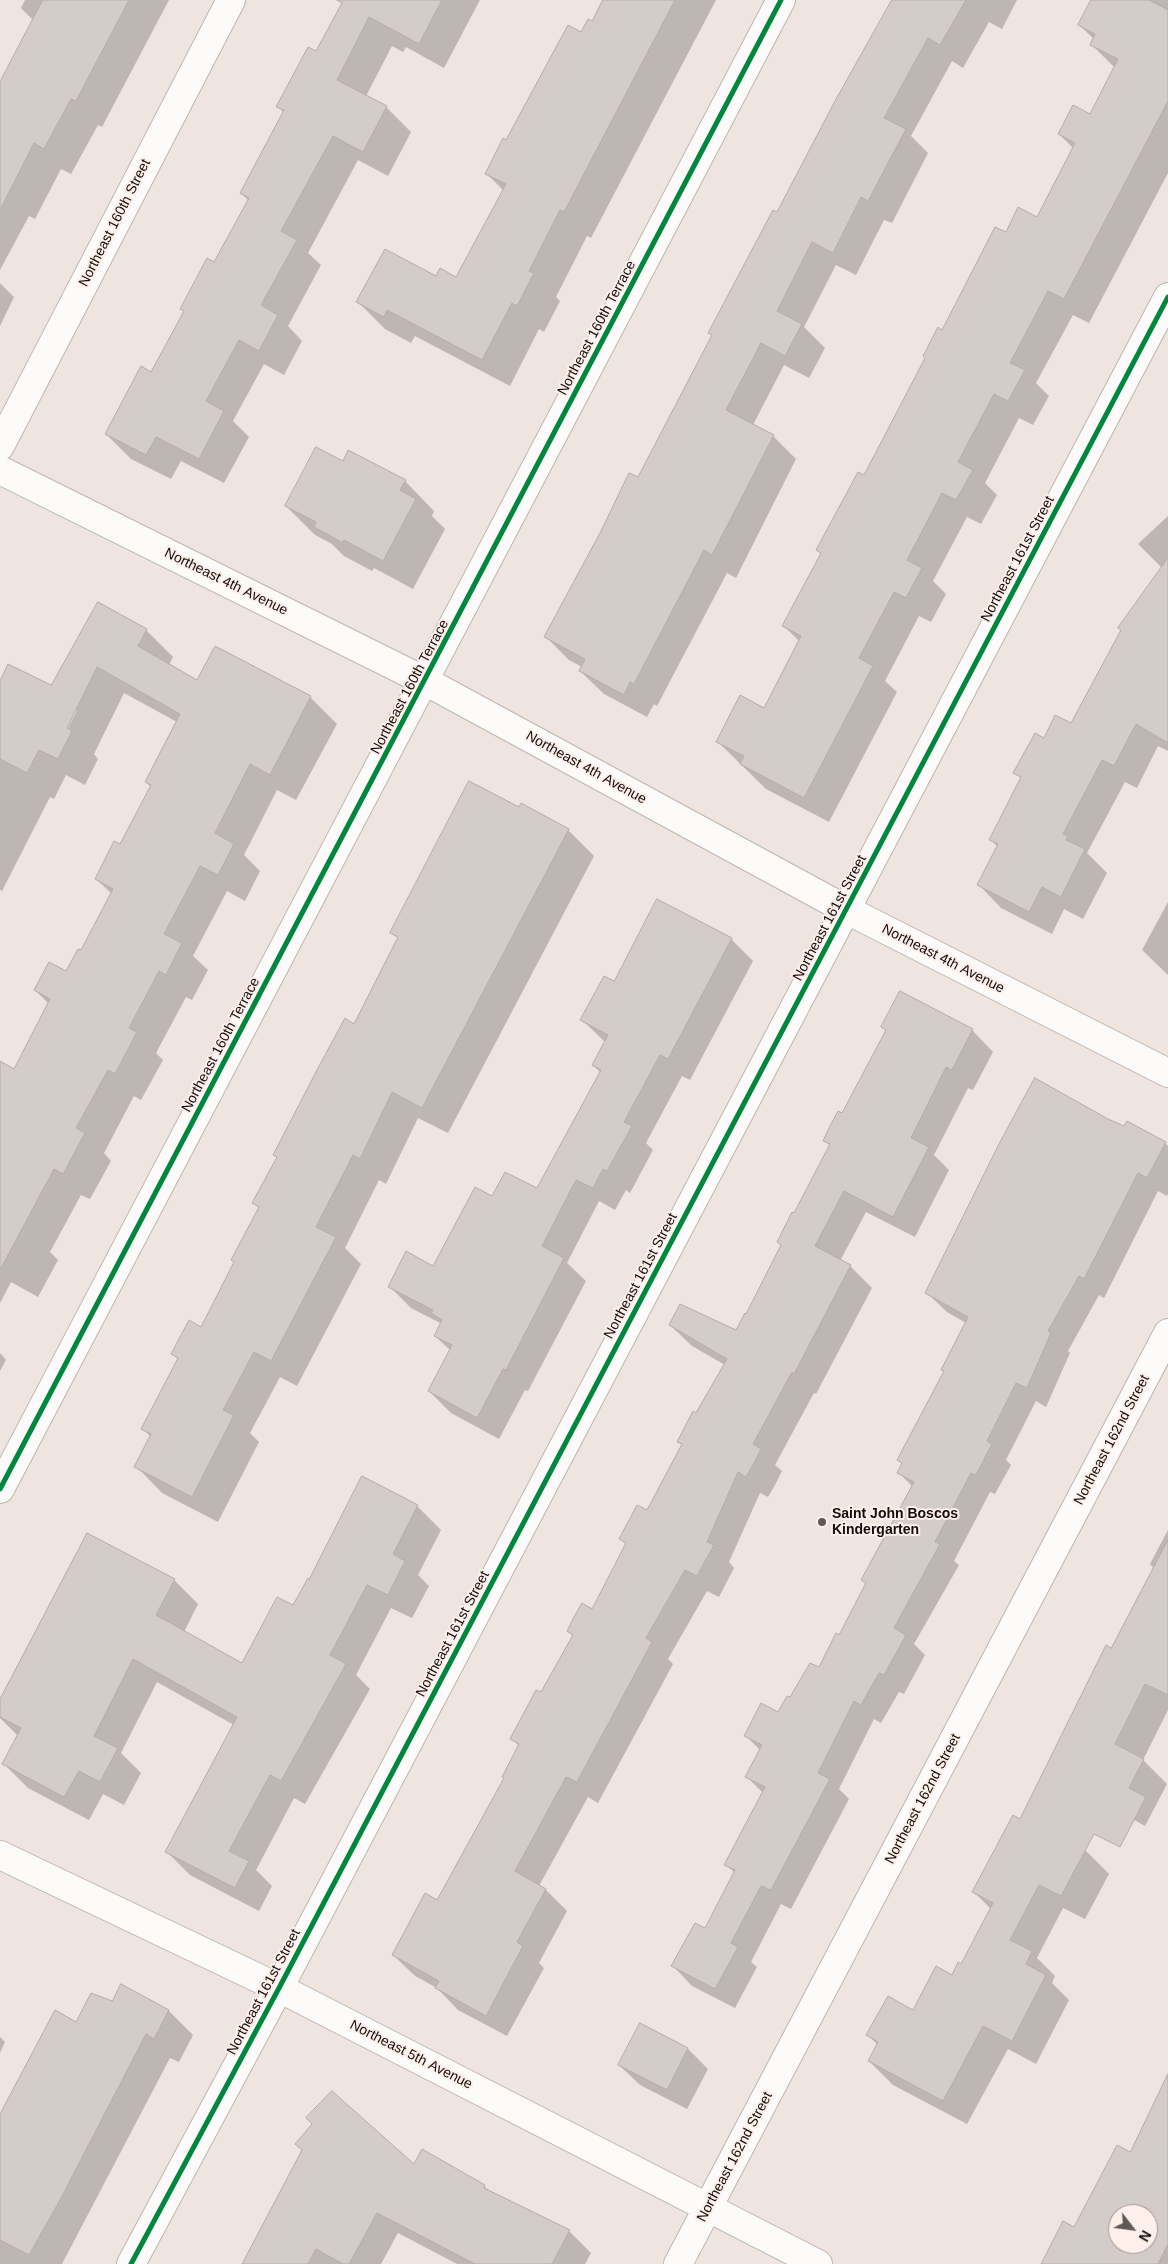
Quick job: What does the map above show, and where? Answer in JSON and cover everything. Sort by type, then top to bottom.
[{"type":"street","name":"Northeast 160th Street","points":[[0,446],[231,0]]},
{"type":"street","name":"Northeast 160th Terrace","points":[[0,1489],[781,0]]},
{"type":"street","name":"Northeast 161st Street","points":[[131,2264],[279,1988],[1168,297]]},
{"type":"street","name":"Northeast 4th Avenue","points":[[0,470],[425,681],[847,910],[1168,1073]]},
{"type":"street","name":"Northeast 162nd Street","points":[[678,2264],[1168,1333]]},
{"type":"street","name":"Northeast 5th Avenue","points":[[0,1854],[279,1988],[818,2264]]},
{"type":"building","points":[[43,0],[129,0],[76,101],[71,99],[44,149],[34,143],[0,210],[0,82]]},
{"type":"building","points":[[337,0],[442,0],[419,44],[369,17],[337,80],[387,106],[363,152],[333,136],[281,231],[297,240],[261,305],[278,315],[259,351],[239,340],[206,401],[224,411],[199,459],[156,437],[146,455],[105,434],[141,366],[151,372],[184,311],[180,309],[207,258],[214,262],[249,198],[240,193],[284,110],[276,107],[308,47],[316,51],[342,3]]},
{"type":"building","points":[[603,0],[675,0],[564,212],[560,210],[529,271],[534,273],[517,306],[512,303],[482,360],[387,310],[384,317],[356,302],[385,249],[436,276],[440,268],[456,277],[506,184],[485,174],[503,138],[506,140],[568,25],[581,32],[588,19],[592,21]]},
{"type":"building","points":[[892,0],[966,0],[940,45],[928,38],[884,118],[906,129],[868,201],[861,197],[833,253],[812,242],[777,311],[802,324],[785,356],[761,343],[726,410],[774,435],[712,555],[704,550],[634,684],[630,682],[624,695],[579,671],[585,659],[544,637],[600,533],[629,473],[638,477],[712,335],[708,333],[773,210],[777,212],[835,101]]},
{"type":"building","points":[[1091,0],[1149,0],[1168,10],[1168,101],[1064,299],[1048,291],[1010,363],[1025,370],[1008,401],[994,394],[958,462],[973,470],[956,500],[942,493],[907,560],[922,568],[906,598],[894,592],[859,658],[873,666],[804,798],[740,764],[744,756],[716,742],[740,695],[764,708],[801,636],[782,626],[821,553],[816,550],[858,472],[864,475],[925,358],[923,356],[938,327],[942,330],[995,227],[1006,232],[1018,207],[1037,217],[1075,143],[1058,134],[1073,105],[1090,114],[1118,59],[1090,45],[1095,34],[1078,25]]},
{"type":"building","points":[[316,447],[343,461],[348,450],[406,480],[400,490],[416,499],[383,561],[344,540],[343,543],[314,527],[316,522],[285,506]]},
{"type":"building","points":[[1168,558],[1168,743],[1136,724],[1114,766],[1102,760],[1063,834],[1068,836],[1066,840],[1085,849],[1061,897],[1042,887],[1029,912],[977,885],[998,844],[989,840],[1021,777],[1013,773],[1035,733],[1044,738],[1055,715],[1071,723],[1121,630],[1118,628]]},
{"type":"building","points":[[98,602],[147,629],[138,646],[197,680],[215,646],[311,696],[270,775],[250,764],[215,833],[234,844],[218,875],[200,866],[164,934],[182,943],[166,975],[159,971],[129,1028],[137,1032],[115,1074],[108,1070],[76,1128],[85,1133],[63,1174],[54,1169],[0,1270],[0,1061],[14,1069],[50,999],[34,990],[49,962],[66,971],[78,949],[81,950],[113,889],[95,879],[114,841],[120,844],[151,785],[145,782],[180,714],[97,667],[67,728],[72,731],[58,759],[39,750],[27,773],[0,759],[0,681],[8,664],[51,685]]},
{"type":"building","points":[[469,781],[519,807],[521,803],[569,829],[422,1108],[392,1092],[360,1159],[353,1155],[316,1227],[336,1237],[271,1361],[254,1352],[223,1410],[234,1415],[192,1497],[134,1467],[151,1434],[141,1429],[178,1358],[171,1354],[189,1320],[201,1327],[234,1262],[231,1260],[259,1207],[252,1203],[277,1157],[273,1155],[345,1018],[354,1024],[398,937],[390,933]]},
{"type":"building","points":[[657,899],[732,938],[668,1059],[660,1055],[624,1122],[632,1126],[607,1171],[603,1169],[593,1188],[576,1180],[542,1246],[564,1258],[506,1370],[503,1369],[477,1418],[428,1391],[452,1345],[434,1336],[442,1320],[431,1313],[433,1310],[388,1287],[406,1251],[433,1266],[475,1187],[492,1196],[505,1172],[537,1188],[601,1070],[592,1065],[608,1035],[580,1020],[604,976],[614,981]]},
{"type":"building","points":[[900,991],[973,1029],[952,1070],[946,1067],[911,1138],[929,1147],[893,1217],[844,1191],[815,1246],[851,1265],[794,1374],[792,1372],[753,1444],[761,1449],[754,1463],[746,1477],[738,1472],[707,1542],[714,1545],[697,1576],[685,1570],[646,1638],[652,1642],[577,1782],[566,1777],[515,1871],[546,1889],[517,1942],[523,1946],[486,2016],[435,1988],[439,1981],[392,1955],[425,1893],[437,1900],[504,1778],[502,1777],[519,1744],[510,1739],[536,1690],[541,1692],[573,1635],[567,1631],[574,1617],[582,1603],[592,1609],[626,1543],[619,1539],[637,1505],[647,1510],[682,1444],[677,1442],[693,1411],[696,1413],[727,1359],[669,1325],[680,1304],[736,1330],[781,1245],[777,1242],[792,1212],[794,1213],[830,1144],[823,1141],[830,1126],[838,1111],[842,1113],[886,1030],[881,1027]]},
{"type":"building","points":[[1035,1078],[1108,1119],[1124,1126],[1127,1121],[1166,1142],[1147,1178],[1138,1173],[1084,1279],[1079,1276],[1048,1331],[1051,1333],[1027,1388],[1016,1383],[987,1441],[992,1444],[976,1475],[971,1473],[935,1542],[940,1544],[894,1628],[906,1635],[884,1675],[879,1673],[861,1705],[854,1701],[818,1773],[830,1779],[771,1890],[761,1886],[731,1943],[738,1947],[715,1989],[671,1966],[695,1923],[705,1928],[735,1870],[724,1865],[765,1787],[745,1777],[762,1745],[744,1736],[761,1703],[778,1712],[787,1696],[790,1697],[810,1663],[819,1667],[836,1633],[839,1635],[866,1583],[861,1580],[914,1482],[897,1473],[902,1463],[897,1460],[944,1371],[941,1370],[968,1317],[925,1293],[999,1144]]},
{"type":"building","points":[[362,1476],[418,1505],[393,1554],[405,1561],[388,1595],[367,1585],[330,1655],[346,1664],[281,1781],[270,1775],[229,1851],[249,1861],[235,1888],[165,1852],[237,1717],[133,1659],[94,1736],[118,1748],[100,1782],[79,1771],[64,1797],[2,1764],[21,1728],[0,1717],[0,1699],[87,1533],[175,1579],[156,1615],[242,1663],[277,1597],[293,1605],[309,1579]]},
{"type":"building","points":[[1168,1540],[1168,1695],[1145,1684],[1115,1744],[1144,1759],[1129,1788],[1146,1797],[1120,1847],[1094,1834],[1061,1896],[1039,1885],[1010,1940],[1032,1951],[1026,1964],[1046,1975],[1012,2041],[983,2026],[943,2101],[868,2061],[878,2042],[866,2035],[888,1996],[913,2010],[936,1966],[952,1975],[958,1962],[961,1964],[993,1903],[972,1892],[1013,1815],[1020,1819],[1106,1645],[1111,1648]]},
{"type":"building","points":[[121,1984],[169,2010],[154,2039],[146,2034],[60,2200],[29,2255],[0,2240],[0,2114],[55,2010],[76,2022],[91,1993],[112,2001]]},
{"type":"building","points":[[640,2023],[688,2048],[667,2090],[618,2065]]},
{"type":"building","points":[[1168,2074],[1168,2244],[1158,2264],[1041,2264],[1063,2221],[1074,2227],[1117,2145],[1130,2152]]},
{"type":"building","points":[[332,2091],[414,2164],[422,2149],[485,2185],[484,2188],[570,2230],[552,2264],[475,2264],[377,2213],[349,2264],[343,2264],[316,2249],[308,2264],[242,2264],[302,2150],[295,2144],[312,2124],[306,2118]]},
{"type":"cycle path","points":[[0,1489],[781,0]]},
{"type":"cycle path","points":[[131,2264],[279,1988],[1168,297]]},
{"type":"place","name":"Saint John Boscos Kindergarten","points":[[822,1522]]}]
